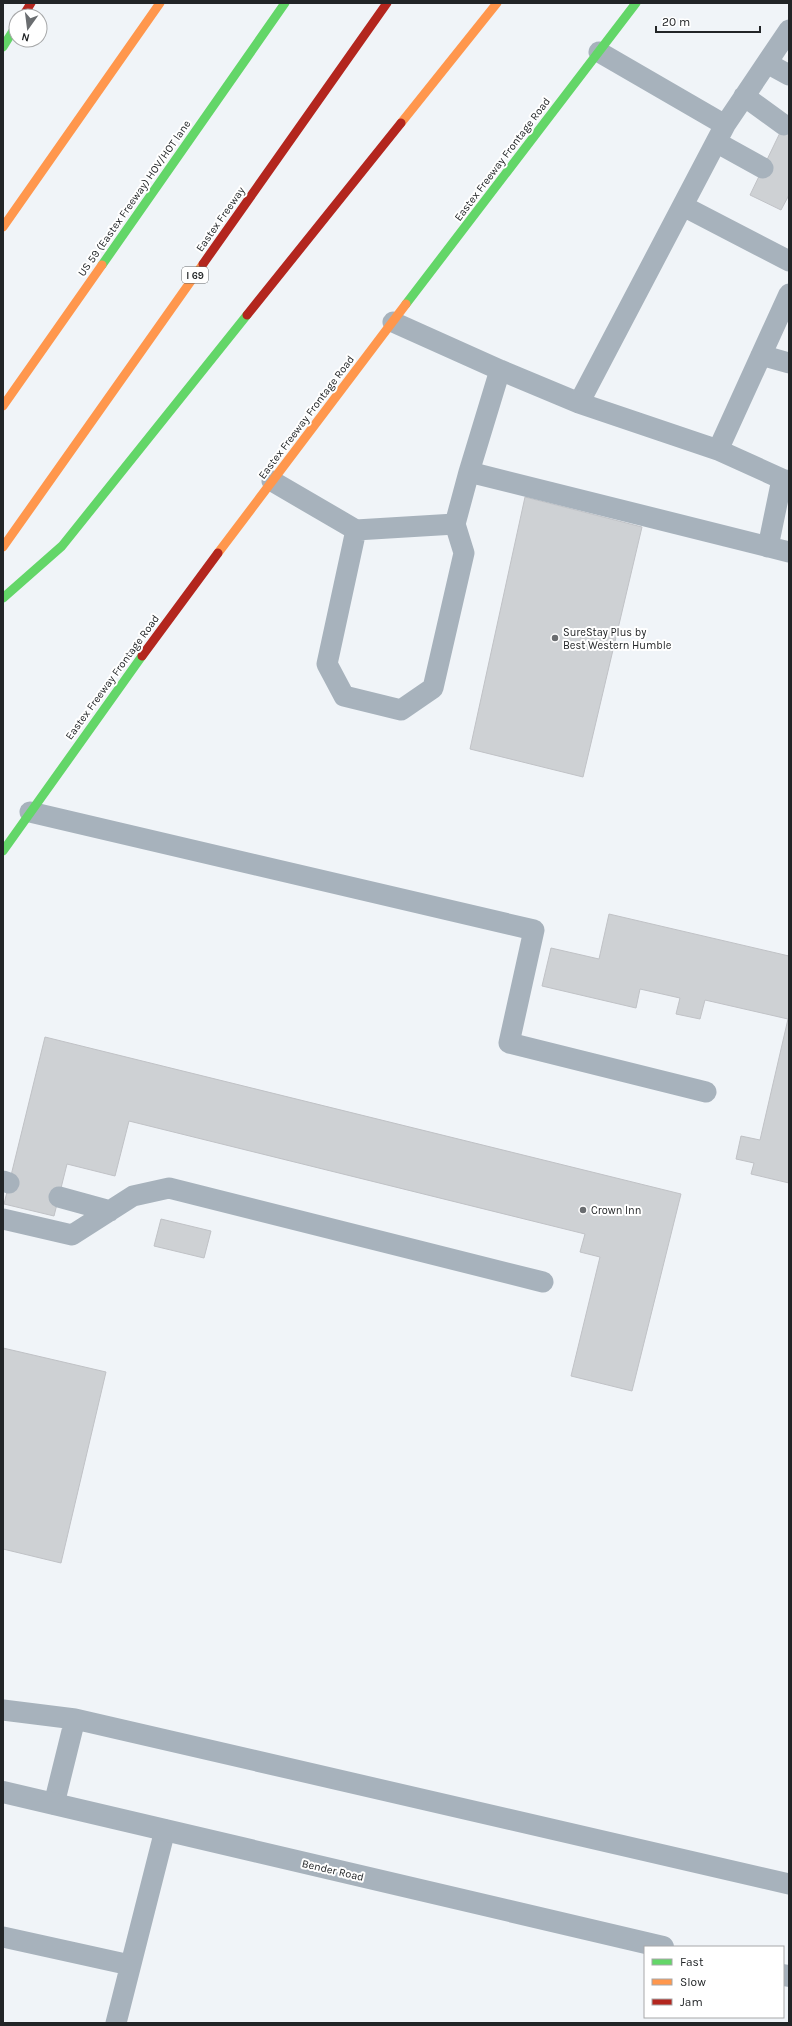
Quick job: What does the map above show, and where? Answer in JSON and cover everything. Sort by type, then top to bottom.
[{"type":"main road","points":[[3,227],[160,3]]},
{"type":"main road","name":"US 59 (Eastex Freeway) HOV/HOT lane","points":[[3,406],[285,3]]},
{"type":"main road","name":"Eastex Freeway","points":[[3,547],[387,3]]},
{"type":"main road","points":[[3,598],[62,546],[497,3]]},
{"type":"main road","name":"Eastex Freeway Frontage Road","points":[[3,851],[78,743],[272,481],[636,3]]},
{"type":"street","name":"Bender Road","points":[[3,1792],[660,1946]]},
{"type":"lane","points":[[579,403],[721,134],[744,96],[789,30]]},
{"type":"lane","points":[[599,52],[721,134],[763,168]]},
{"type":"lane","points":[[767,63],[789,75]]},
{"type":"lane","points":[[744,96],[784,125]]},
{"type":"lane","points":[[683,206],[789,261]]},
{"type":"lane","points":[[718,450],[789,294]]},
{"type":"lane","points":[[393,322],[500,370],[579,403],[718,450],[785,480],[768,547]]},
{"type":"lane","points":[[761,355],[789,363]]},
{"type":"lane","points":[[356,530],[327,664],[344,696],[401,710],[433,688],[464,553],[455,524],[500,370]]},
{"type":"lane","points":[[469,472],[789,552]]},
{"type":"lane","points":[[272,481],[356,530],[455,524]]},
{"type":"lane","points":[[30,812],[534,930],[509,1043],[706,1092]]},
{"type":"lane","points":[[3,1219],[72,1235],[133,1196],[169,1188],[543,1282]]},
{"type":"lane","points":[[59,1197],[110,1211]]},
{"type":"lane","points":[[3,1710],[75,1719],[789,1884]]},
{"type":"lane","points":[[54,1804],[75,1719]]},
{"type":"lane","points":[[116,2023],[165,1830]]},
{"type":"lane","points":[[3,1937],[130,1965]]},
{"type":"building","points":[[789,114],[789,195],[781,210],[750,195]]},
{"type":"building","name":"SureStay Plus by Best Western Humble","points":[[525,497],[642,527],[583,777],[470,749]]},
{"type":"building","points":[[609,914],[789,956],[789,1183],[751,1174],[754,1163],[736,1159],[741,1136],[760,1140],[788,1019],[705,1000],[700,1019],[676,1014],[680,998],[640,989],[636,1008],[542,986],[551,948],[599,959]]},
{"type":"building","name":"Crown Inn","points":[[45,1037],[681,1194],[632,1391],[571,1376],[600,1257],[580,1252],[585,1234],[129,1121],[115,1176],[67,1164],[54,1216],[4,1204]]},
{"type":"building","points":[[161,1219],[211,1231],[204,1258],[154,1246]]},
{"type":"building","points":[[3,1348],[106,1372],[61,1563],[3,1549]]},
{"type":"traffic: fast","points":[[102,265],[285,3]]},
{"type":"traffic: fast","points":[[406,304],[636,3]]},
{"type":"traffic: fast","points":[[3,47],[8,39]]},
{"type":"traffic: fast","points":[[3,598],[62,546],[247,315]]},
{"type":"traffic: fast","points":[[3,851],[142,656]]},
{"type":"traffic: slow","points":[[3,227],[160,3]]},
{"type":"traffic: slow","points":[[401,123],[497,3]]},
{"type":"traffic: slow","points":[[3,547],[203,264]]},
{"type":"traffic: slow","points":[[3,406],[102,265]]},
{"type":"traffic: slow","points":[[218,553],[406,304]]},
{"type":"traffic: jam","points":[[28,8],[31,3]]},
{"type":"traffic: jam","points":[[203,264],[387,3]]},
{"type":"traffic: jam","points":[[247,315],[401,123]]},
{"type":"traffic: jam","points":[[142,656],[218,553]]},
{"type":"place","name":"SureStay Plus by Best Western Humble","points":[[555,638]]},
{"type":"place","name":"Crown Inn","points":[[583,1210]]}]
